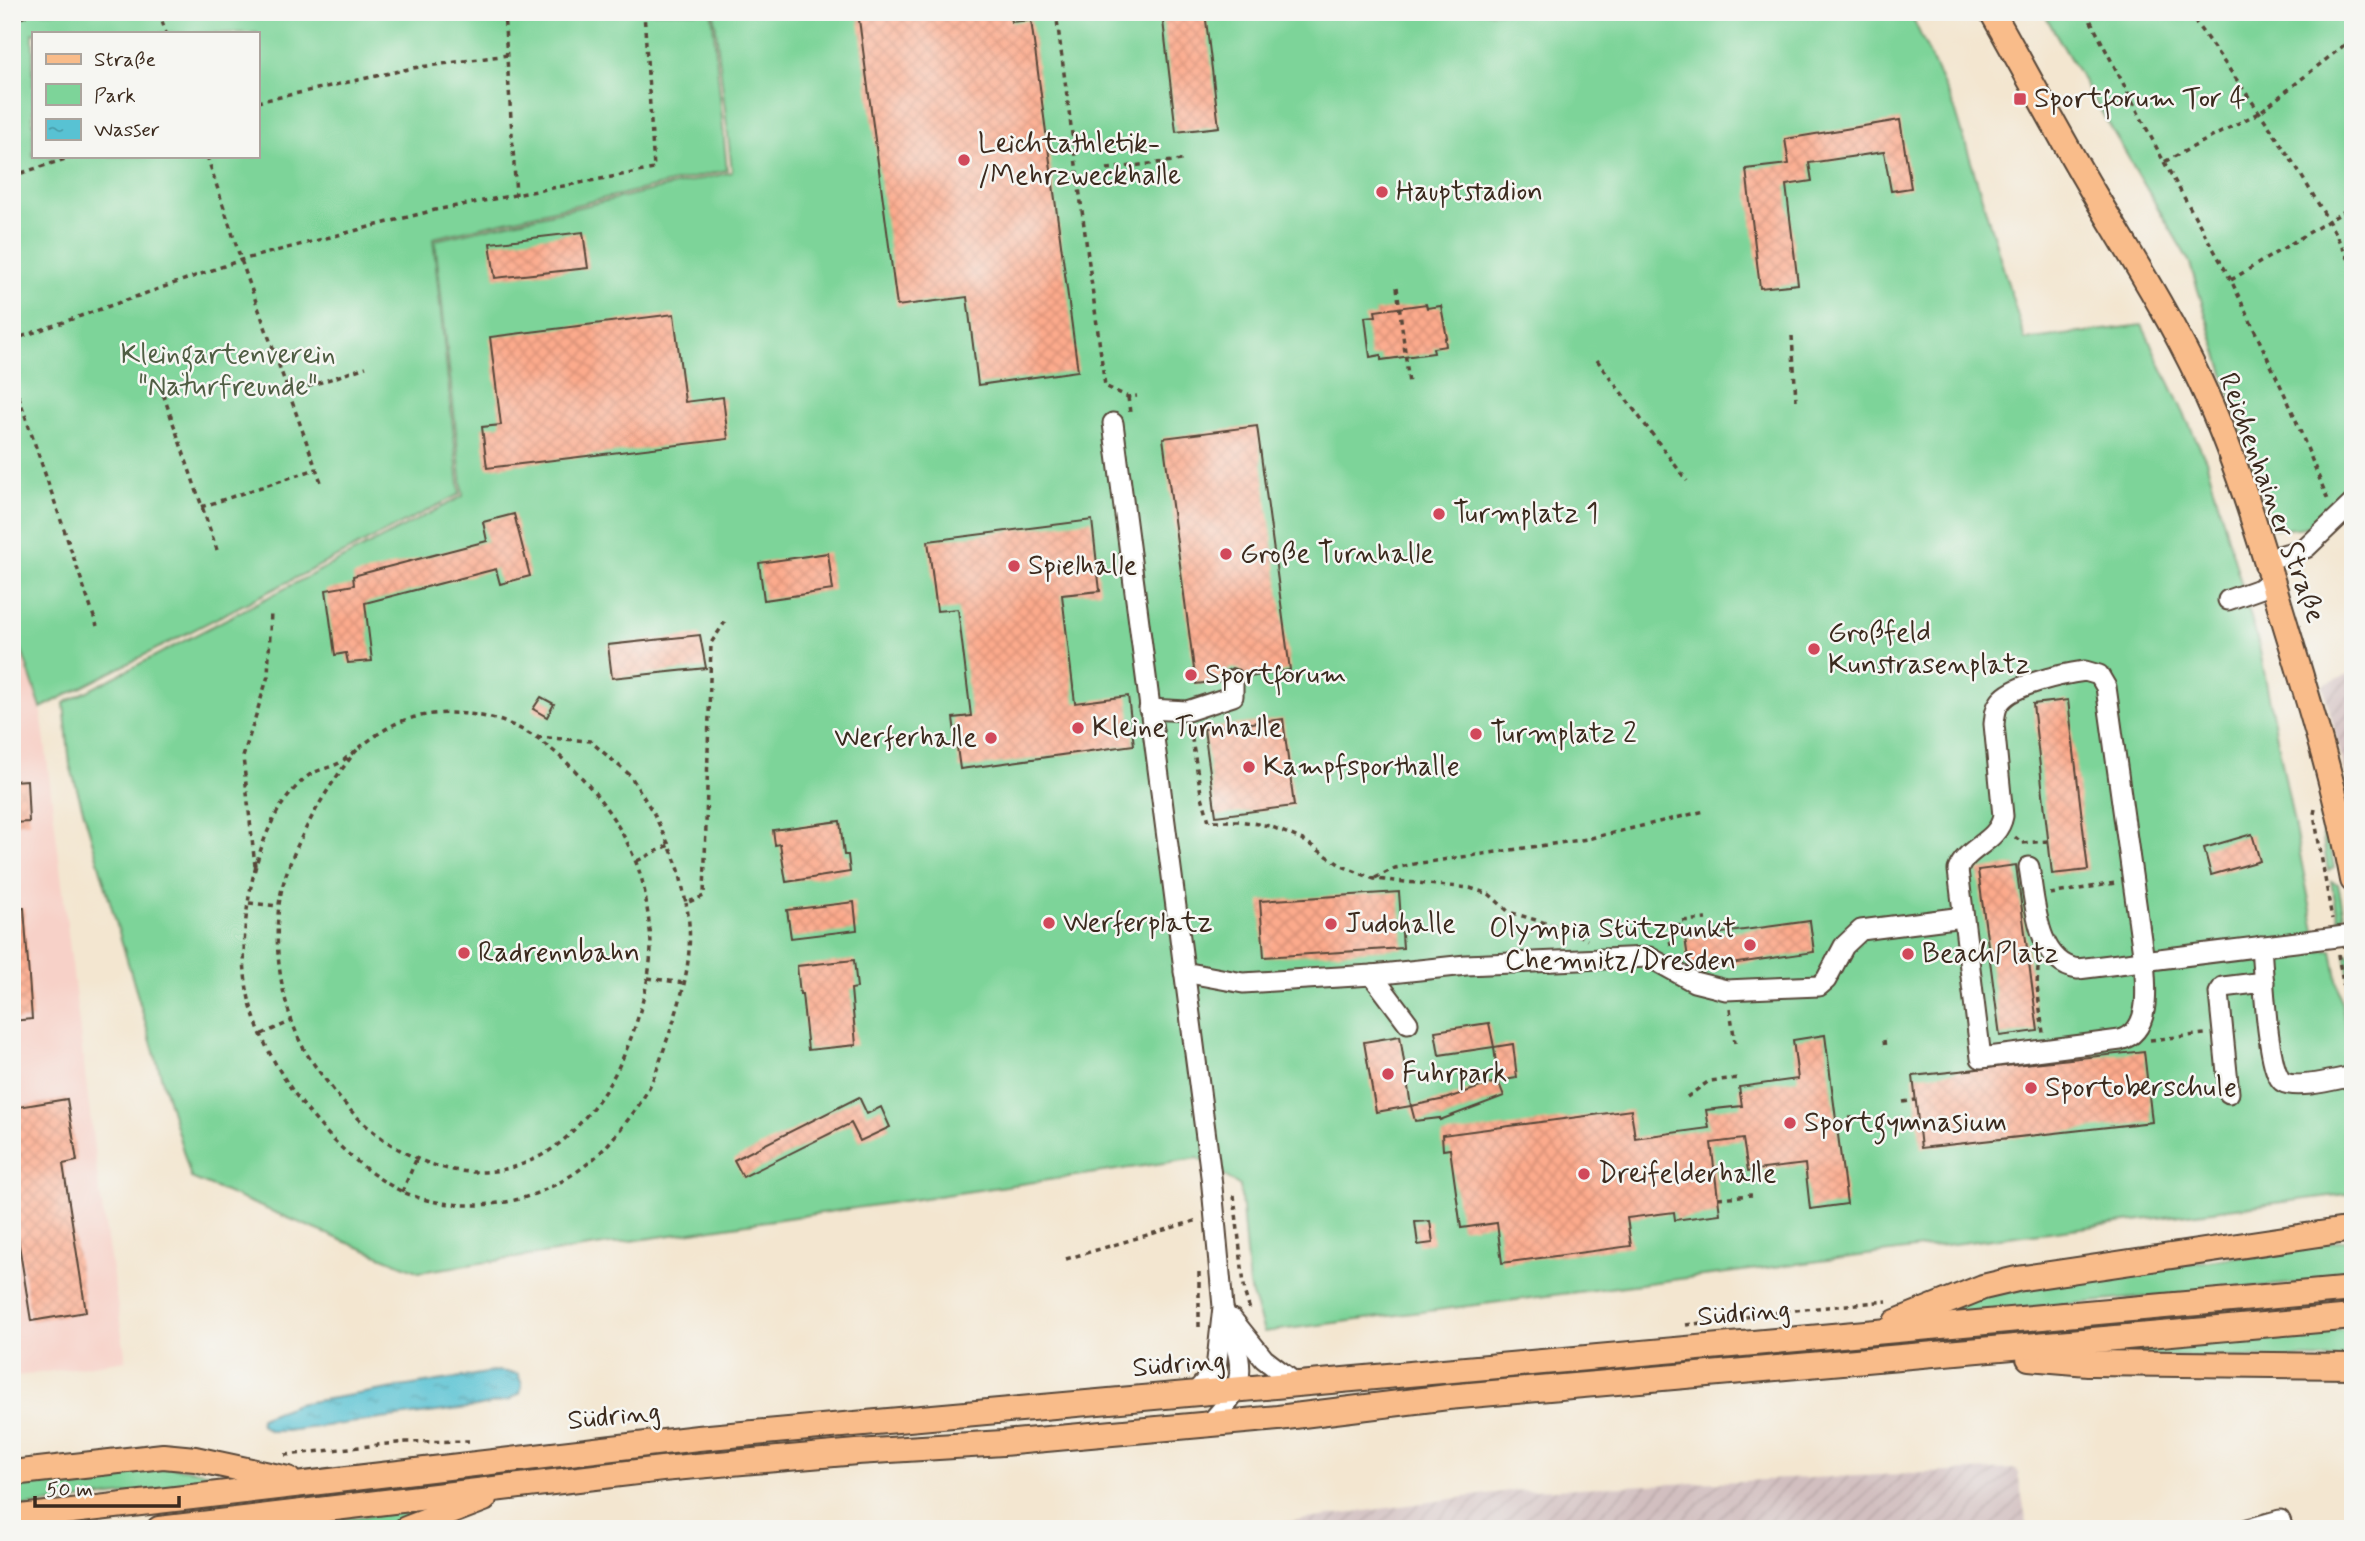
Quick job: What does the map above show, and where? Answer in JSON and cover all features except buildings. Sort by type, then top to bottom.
[{"type":"main road","name":"Reichenhainer Straße","points":[[1992,12],[2170,323],[2220,427],[2266,560],[2348,833],[2353,880]]},
{"type":"main road","points":[[1864,1333],[1983,1287],[2017,1279],[2353,1229]]},
{"type":"main road","name":"Südring","points":[[12,1518],[698,1438],[2353,1289]]},
{"type":"main road","name":"Südring","points":[[159,1529],[662,1469],[1209,1424],[1448,1397],[2353,1317]]},
{"type":"main road","points":[[1962,1353],[2088,1363],[2353,1366]]},
{"type":"main road","points":[[12,1473],[163,1456],[195,1459],[306,1483]]},
{"type":"main road","points":[[406,1529],[516,1486]]},
{"type":"street","points":[[1122,421],[1149,709],[1208,1151],[1206,1218],[1223,1307],[1241,1367],[1236,1390],[1223,1410],[1209,1424]]},
{"type":"street","points":[[2266,560],[2306,548],[2353,503]]},
{"type":"street","points":[[2228,600],[2273,584]]},
{"type":"street","points":[[2094,672],[2103,681],[2106,687],[2132,881],[2147,991],[2136,1032],[2120,1040],[1981,1058],[1958,878],[1961,862],[1995,834],[2001,825],[2003,816],[1994,724],[2000,701],[2019,689],[2073,673],[2094,672]]},
{"type":"street","points":[[1149,709],[1187,711],[1233,696],[1233,680]]},
{"type":"street","points":[[2029,867],[2041,936],[2062,964],[2078,969],[2344,937]]},
{"type":"street","points":[[1184,972],[1243,983],[1372,975],[1466,965],[1649,957],[1694,982],[1726,990],[1819,986],[1826,980],[1844,946],[1861,930],[1963,917]]},
{"type":"street","points":[[2261,946],[2274,1071],[2282,1082],[2293,1085],[2353,1076]]},
{"type":"street","points":[[1372,975],[1408,1023]]},
{"type":"street","points":[[2229,1093],[2218,999],[2220,989],[2264,988]]},
{"type":"street","points":[[1223,1307],[1264,1359],[1298,1385]]},
{"type":"street","points":[[1195,1394],[1216,1368],[1223,1307]]},
{"type":"street","points":[[2248,1529],[2280,1520],[2283,1529]]},
{"type":"path","points":[[12,21],[37,12]]},
{"type":"path","points":[[159,12],[166,32]]},
{"type":"path","points":[[505,12],[516,195]]},
{"type":"path","points":[[12,340],[241,260],[435,210],[654,169],[644,12]]},
{"type":"path","points":[[1056,12],[1105,386],[1128,397],[1137,396]]},
{"type":"path","points":[[2086,12],[2164,162],[2231,280],[2291,408],[2337,520]]},
{"type":"path","points":[[2188,12],[2260,112],[2330,221],[2353,268]]},
{"type":"path","points":[[2164,162],[2260,112],[2353,38]]},
{"type":"path","points":[[259,102],[413,68],[508,55]]},
{"type":"path","points":[[12,176],[69,158]]},
{"type":"path","points":[[208,158],[241,260],[322,485]]},
{"type":"path","points":[[1107,169],[1182,160]]},
{"type":"path","points":[[2231,280],[2353,206]]},
{"type":"path","points":[[1397,286],[1409,384]]},
{"type":"path","points":[[1792,336],[1797,400]]},
{"type":"path","points":[[1597,360],[1687,481]]},
{"type":"path","points":[[289,393],[366,367]]},
{"type":"path","points":[[12,377],[97,626]]},
{"type":"path","points":[[160,385],[217,550]]},
{"type":"path","points":[[1122,421],[1128,397]]},
{"type":"path","points":[[201,507],[316,469]]},
{"type":"path","points":[[255,868],[243,757],[268,676],[271,611]]},
{"type":"path","points":[[687,903],[704,896],[711,643],[725,622]]},
{"type":"path","points":[[1187,711],[1200,793],[1209,821],[1240,821],[1270,826],[1303,840],[1342,866],[1374,879],[1470,888],[1489,894],[1509,912],[1573,930],[1615,958]]},
{"type":"path","points":[[357,750],[336,774],[313,816],[283,883],[279,906],[279,967],[296,1034],[312,1061],[344,1104],[394,1149],[416,1160],[444,1168],[481,1172],[517,1165],[548,1151],[577,1128],[606,1090],[629,1046],[648,978],[650,935],[645,889],[637,861],[626,837],[601,800],[575,771],[534,737],[512,724],[484,716],[452,713],[422,716],[396,723],[357,750],[334,768],[311,774],[282,804],[267,834],[255,868],[243,938],[248,999],[270,1055],[334,1140],[367,1170],[402,1192],[450,1204],[495,1206],[536,1194],[567,1179],[603,1151],[647,1092],[671,1029],[690,953],[691,925],[679,870],[654,814],[630,775],[590,741],[534,737]]},
{"type":"path","points":[[2331,780],[2319,798],[2314,814],[2344,937],[2353,1040]]},
{"type":"path","points":[[1374,879],[1395,868],[1414,864],[1587,839],[1704,811]]},
{"type":"path","points":[[2001,825],[2022,843],[2049,841]]},
{"type":"path","points":[[637,861],[669,845]]},
{"type":"path","points":[[2034,895],[2132,881]]},
{"type":"path","points":[[249,903],[279,906]]},
{"type":"path","points":[[1671,969],[1670,939],[1681,921],[1706,919]]},
{"type":"path","points":[[648,978],[684,984]]},
{"type":"path","points":[[2037,986],[2040,1013]]},
{"type":"path","points":[[1731,1017],[1735,1043]]},
{"type":"path","points":[[262,1034],[293,1021]]},
{"type":"path","points":[[2136,1032],[2151,1040],[2221,1032]]},
{"type":"path","points":[[1884,1040],[1885,1049]]},
{"type":"path","points":[[1687,1097],[1709,1081],[1739,1078]]},
{"type":"path","points":[[1903,1102],[1916,1100]]},
{"type":"path","points":[[1905,1122],[1918,1121]]},
{"type":"path","points":[[402,1192],[416,1160]]},
{"type":"path","points":[[1234,1195],[1245,1294],[1252,1314]]},
{"type":"path","points":[[1718,1198],[1752,1195]]},
{"type":"path","points":[[1066,1259],[1206,1218]]},
{"type":"path","points":[[1199,1261],[1199,1342]]},
{"type":"path","points":[[1676,1327],[1796,1310],[1890,1301]]},
{"type":"path","points":[[281,1455],[406,1442],[473,1441]]},
{"type":"shaded area","points":[[12,621],[41,709],[98,1181],[126,1360],[12,1377]]},
{"type":"shaded area","points":[[2353,672],[2353,802],[2323,685]]},
{"type":"shaded area","points":[[2017,1469],[2028,1529],[1236,1529],[1509,1491]]},
{"type":"green space","name":"Kleingartenverein \"Naturfreunde\"","points":[[12,12],[712,12],[727,170],[433,238],[460,494],[41,708],[12,621]]},
{"type":"green space","name":"Sportforum","points":[[714,12],[1910,12],[1956,112],[2025,340],[2142,325],[2206,460],[2259,646],[2319,951],[2332,950],[2352,1064],[2334,1073],[2348,1100],[2351,1115],[2354,1146],[2353,1193],[1264,1332],[1249,1286],[1240,1186],[1198,1158],[419,1272],[191,1178],[70,765],[64,703],[463,496],[435,240],[732,172]]},
{"type":"green space","points":[[2043,12],[2353,12],[2353,489],[2318,522],[2300,528],[2272,528],[2189,261]]},
{"type":"green space","points":[[2323,804],[2334,868],[2328,871],[2320,818]]},
{"type":"green space","points":[[2331,881],[2338,884],[2344,915],[2339,920]]},
{"type":"green space","points":[[2345,953],[2351,956],[2353,1008]]},
{"type":"green space","points":[[2353,1239],[2353,1278],[1950,1315],[1947,1311],[1979,1296]]},
{"type":"green space","points":[[2353,1328],[2353,1359],[2099,1355],[2099,1350]]},
{"type":"green space","points":[[146,1463],[253,1479],[12,1508],[12,1480]]},
{"type":"green space","points":[[432,1508],[405,1522],[374,1529],[257,1529]]},
{"type":"water","points":[[499,1371],[518,1374],[522,1385],[520,1393],[509,1400],[476,1407],[286,1431],[270,1431],[261,1425],[260,1418],[297,1404]]},
{"type":"place","name":"Sportforum Tor 4","points":[[2020,99]]},
{"type":"place","name":"Leichtathletik- /Mehrzweckhalle","points":[[964,160]]},
{"type":"place","name":"Hauptstadion","points":[[1382,192]]},
{"type":"place","name":"Turmplatz 1","points":[[1439,514]]},
{"type":"place","name":"Große Turnhalle","points":[[1226,554]]},
{"type":"place","name":"Spielhalle","points":[[1014,566]]},
{"type":"place","name":"Großfeld Kunstrasenplatz","points":[[1814,649]]},
{"type":"place","name":"Sportforum","points":[[1191,675]]},
{"type":"place","name":"Kleine Turnhalle","points":[[1078,728]]},
{"type":"place","name":"Turmplatz 2","points":[[1476,734]]},
{"type":"place","name":"Werferhalle","points":[[991,738]]},
{"type":"place","name":"Kampfsporthalle","points":[[1249,767]]},
{"type":"place","name":"Werferplatz","points":[[1049,923]]},
{"type":"place","name":"Judohalle","points":[[1331,924]]},
{"type":"place","name":"Olympia Stützpunkt Chemnitz/Dresden","points":[[1750,945]]},
{"type":"place","name":"Radrennbahn","points":[[464,953]]},
{"type":"place","name":"BeachPlatz","points":[[1908,954]]},
{"type":"place","name":"Fuhrpark","points":[[1388,1074]]},
{"type":"place","name":"Sportoberschule","points":[[2031,1088]]},
{"type":"place","name":"Sportgymnasium","points":[[1790,1123]]},
{"type":"place","name":"Dreifelderhalle","points":[[1584,1174]]}]
